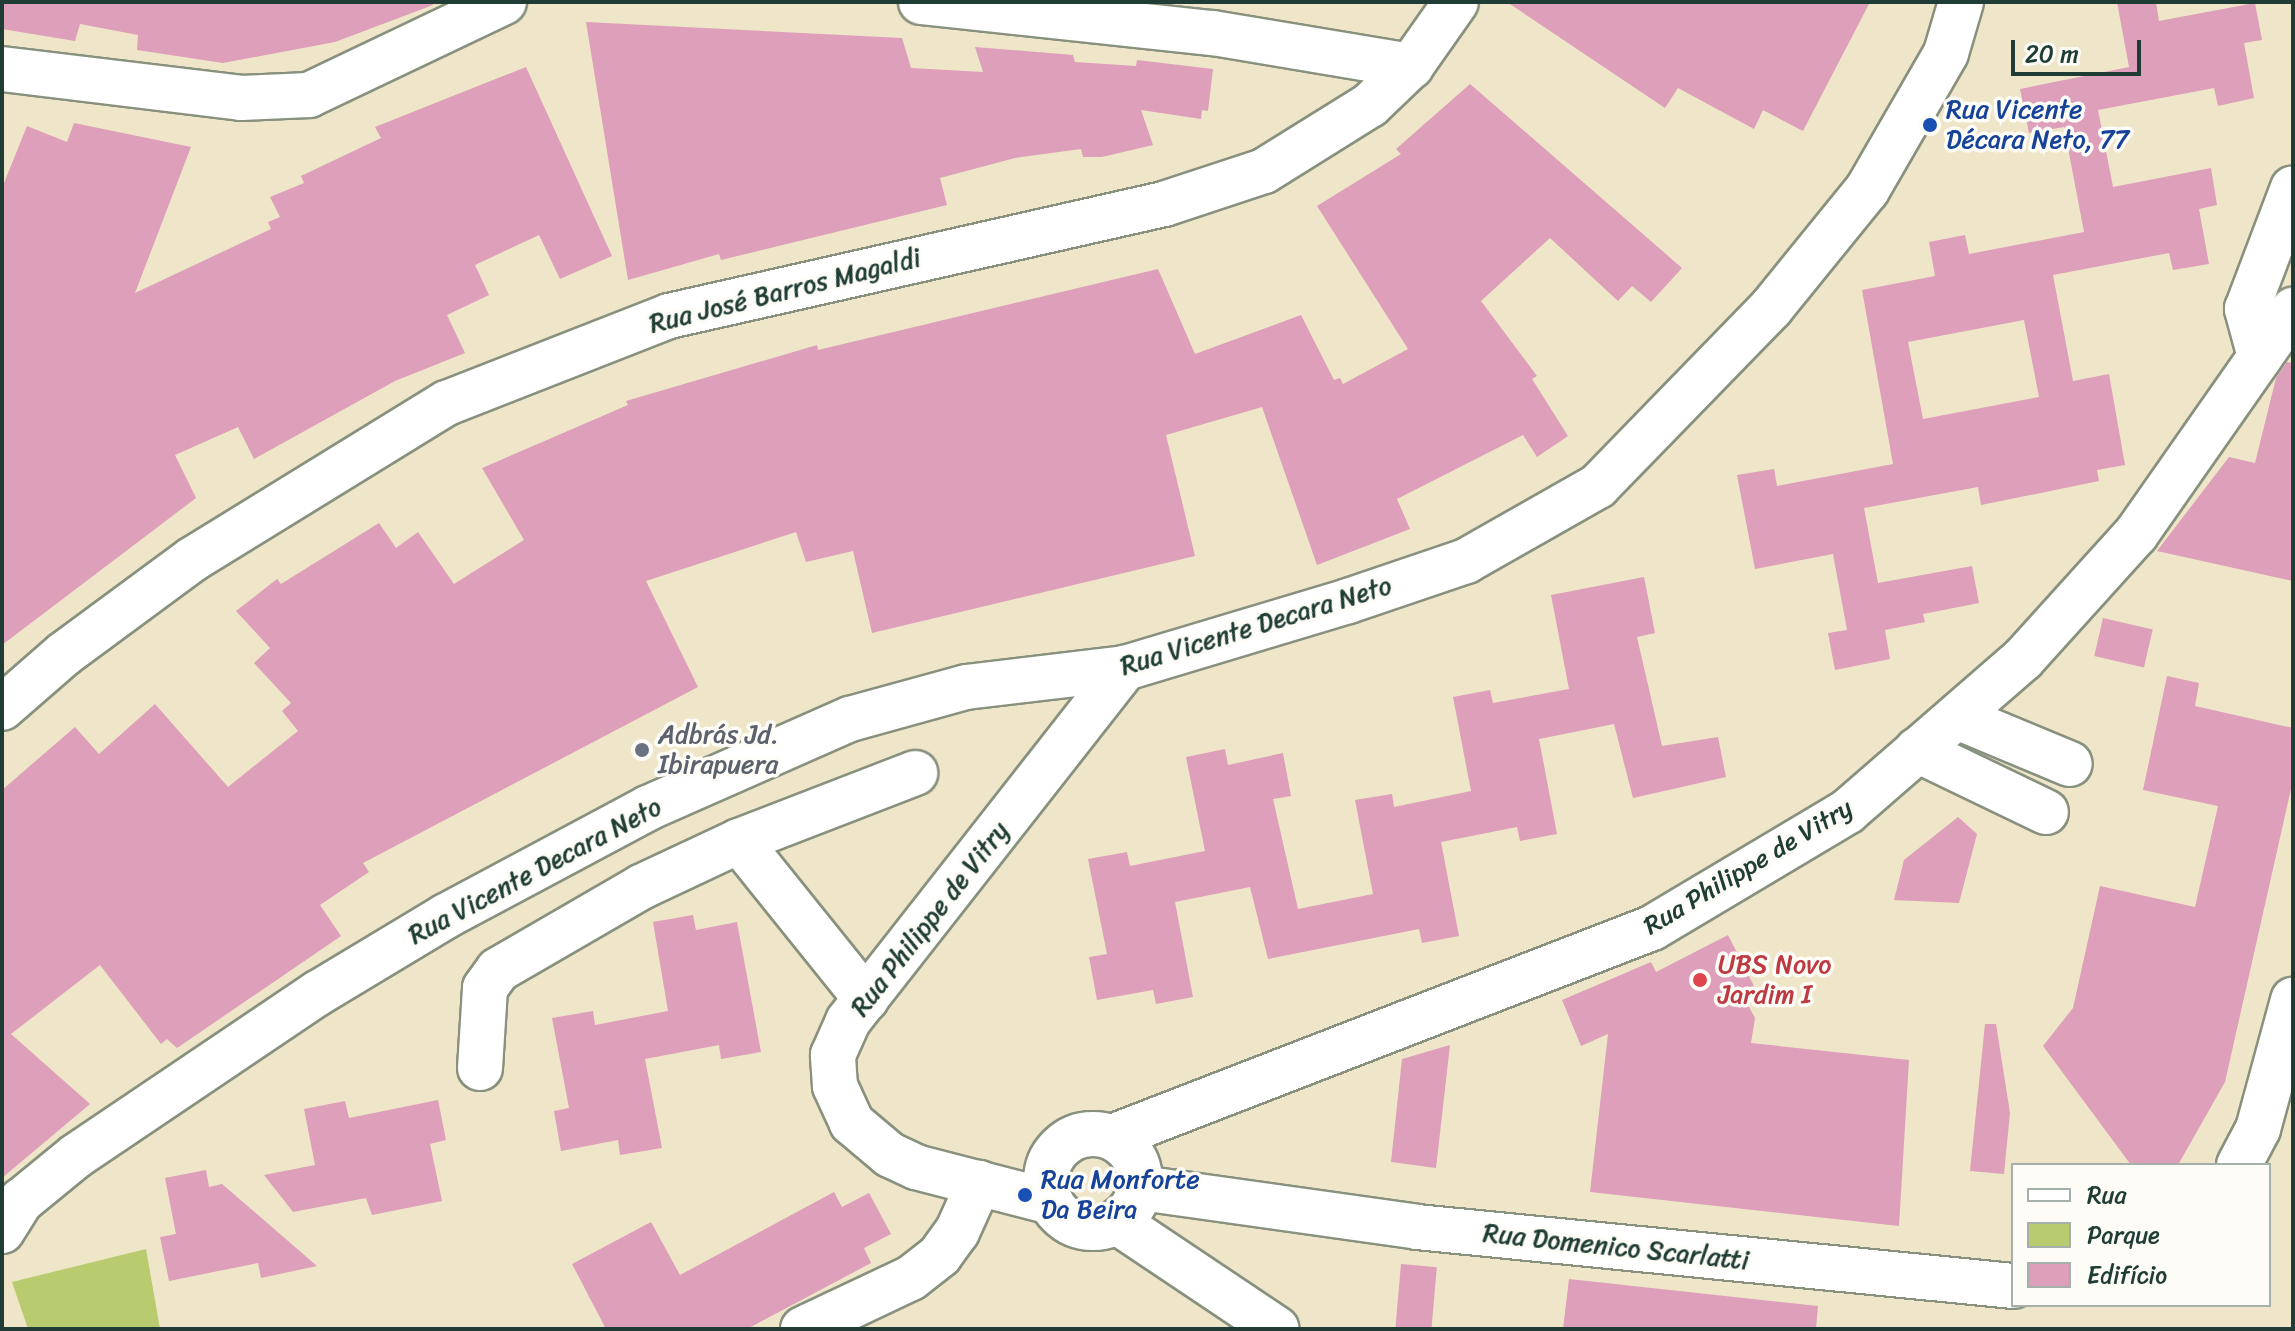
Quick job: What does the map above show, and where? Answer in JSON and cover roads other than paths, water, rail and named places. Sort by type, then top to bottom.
[{"type":"street","points":[[5,77],[241,98],[309,95],[504,2]]},
{"type":"street","points":[[921,2],[1213,33],[1411,66]]},
{"type":"street","name":"Rua José Barros Magaldi","points":[[2,708],[64,654],[193,559],[447,403],[669,316],[1164,204],[1264,171],[1370,105],[1411,66],[1456,2]]},
{"type":"street","name":"Rua Vicente Decara Neto","points":[[2,1231],[21,1201],[76,1156],[318,993],[446,916],[648,808],[850,719],[966,687],[1125,668],[1466,561],[1598,486],[1771,308],[1867,190],[1946,53],[1961,2]]},
{"type":"street","points":[[2260,357],[2247,309],[2293,188]]},
{"type":"street","name":"Rua Philippe de Vitry","points":[[1112,1137],[1652,928],[1848,811],[2023,659],[2136,534],[2293,310]]},
{"type":"street","name":"Rua Philippe de Vitry","points":[[1051,1202],[916,1167],[890,1155],[852,1123],[835,1086],[833,1055],[848,1021],[1125,668]]},
{"type":"street","points":[[1957,717],[2070,764]]},
{"type":"street","points":[[1917,750],[2046,812]]},
{"type":"street","points":[[480,1068],[485,988],[498,970],[641,887],[739,841],[915,773]]},
{"type":"street","points":[[739,841],[866,999]]},
{"type":"street","points":[[2240,1163],[2258,1129],[2293,1000]]},
{"type":"street","points":[[1089,1133],[1112,1137],[1129,1149],[1139,1167],[1131,1206],[1092,1229],[1068,1221],[1051,1202],[1045,1180],[1050,1159],[1066,1141],[1089,1133]]},
{"type":"street","points":[[916,1167],[1050,1159]]},
{"type":"street","points":[[803,1329],[911,1278],[940,1255],[957,1232],[979,1183]]},
{"type":"street","name":"Rua Domenico Scarlatti","points":[[1131,1206],[1219,1200],[1417,1227],[2011,1286]]},
{"type":"street","points":[[1131,1206],[1227,1296],[1277,1329]]},
{"type":"place","name":"Rua Vicente Décara Neto, 77","points":[[1930,125]]},
{"type":"place","name":"Adbrás Jd. Ibirapuera","points":[[642,750]]},
{"type":"place","name":"UBS Novo Jardim I","points":[[1700,980]]},
{"type":"place","name":"Rua Monforte Da Beira","points":[[1025,1195]]}]
